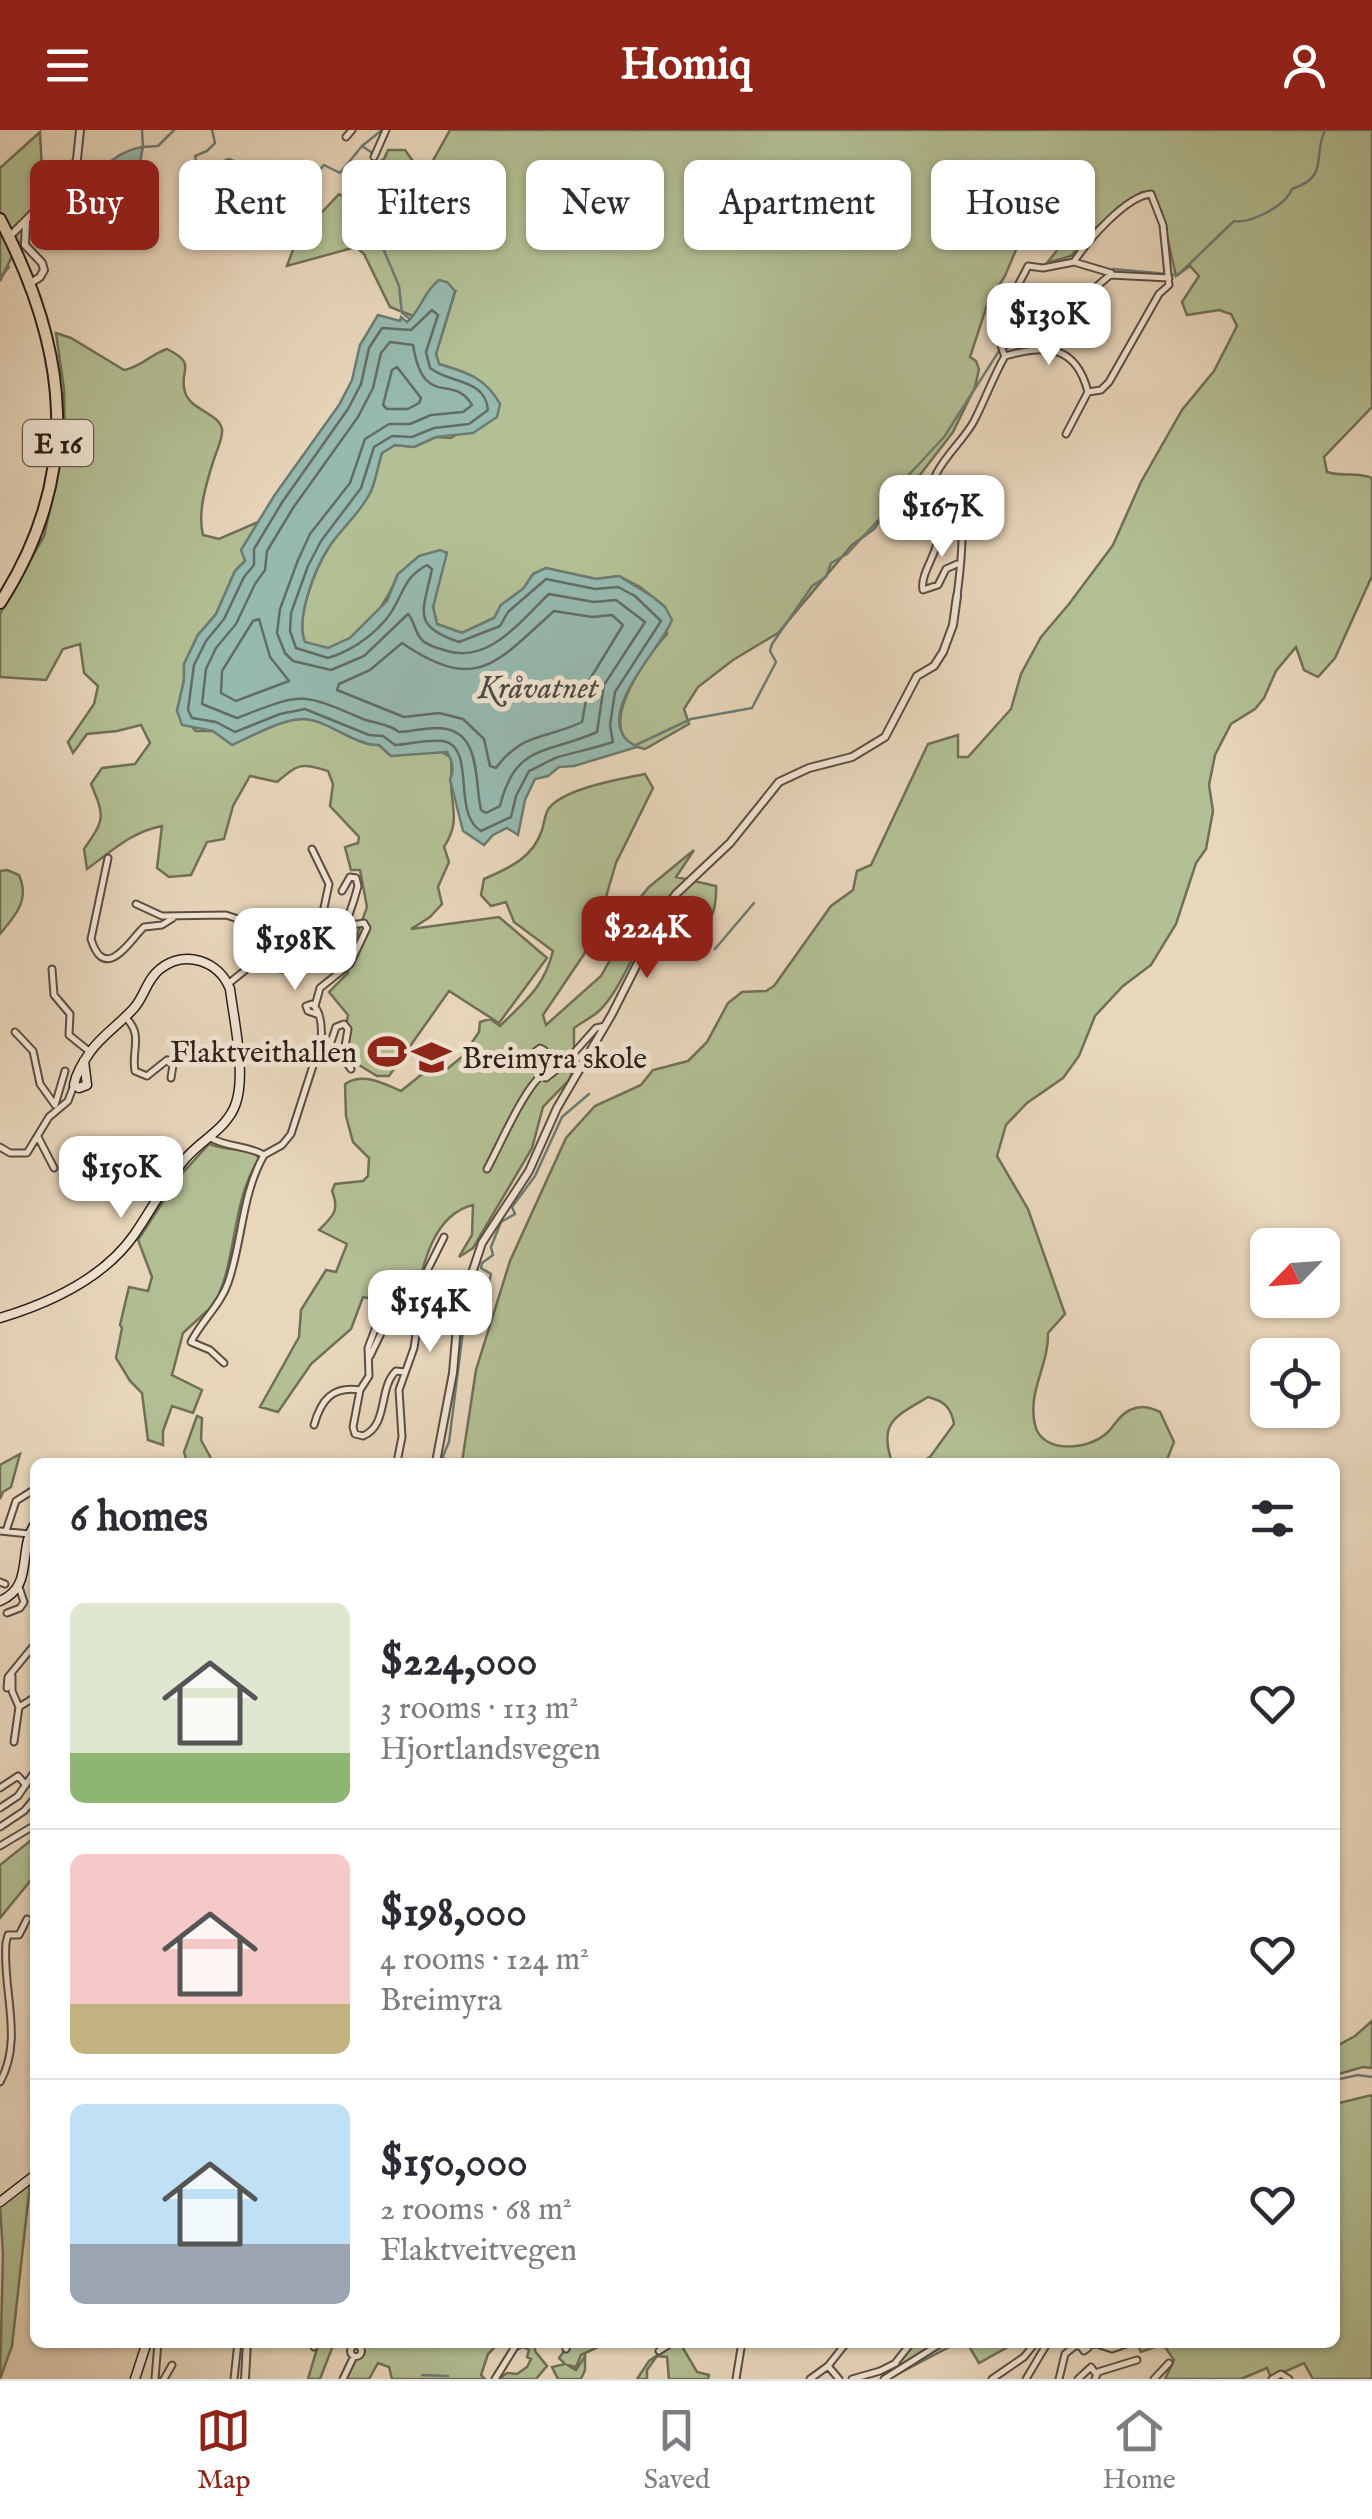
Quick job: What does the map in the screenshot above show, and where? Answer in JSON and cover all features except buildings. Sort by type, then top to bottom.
[{"type":"highway","name":"E 16","points":[[0,220],[29,284],[55,373],[59,413],[57,453],[40,526],[26,560],[0,603]]},
{"type":"main road","points":[[0,1318],[60,1296],[96,1272],[131,1239],[182,1162],[230,1116],[239,1086],[228,984],[210,964],[188,958],[176,960],[154,976],[138,1003],[87,1056],[87,1085],[81,1089],[74,1085]]},
{"type":"main road","points":[[0,1601],[19,1587],[29,1569]]},
{"type":"main road","points":[[0,2202],[30,2179]]},
{"type":"main road","points":[[135,2379],[145,2348]]},
{"type":"street","points":[[6,240],[71,175],[78,156],[80,130]]},
{"type":"street","points":[[346,138],[352,130]]},
{"type":"street","points":[[374,157],[386,130]]},
{"type":"street","points":[[1074,262],[1122,208],[1151,194],[1163,225],[1168,285],[1109,382],[1100,390],[1088,392]]},
{"type":"street","points":[[26,222],[25,245],[44,270],[42,276],[29,284]]},
{"type":"street","points":[[962,527],[934,504],[931,492],[946,458],[975,419],[1002,352],[1003,319],[1028,266],[1043,268],[1074,262],[1110,272],[1168,275]]},
{"type":"street","points":[[1043,348],[1081,299],[1110,272]]},
{"type":"street","points":[[1002,352],[1043,348],[1074,360],[1088,392]]},
{"type":"street","points":[[1066,434],[1088,392]]},
{"type":"street","points":[[437,1458],[454,1373],[458,1315],[482,1243],[529,1171],[557,1108],[672,898],[730,843],[774,788],[802,771],[852,757],[885,737],[917,676],[934,666],[952,631],[961,573],[962,527]]},
{"type":"street","points":[[959,564],[948,566],[938,584],[927,590],[921,587],[937,543],[962,527]]},
{"type":"street","points":[[277,970],[314,941],[321,922],[329,884],[312,849]]},
{"type":"street","points":[[108,858],[91,940],[96,951],[116,957],[146,926],[162,925],[173,918]]},
{"type":"street","points":[[254,963],[277,970],[296,970],[328,952],[337,944],[345,926],[358,886],[356,878],[350,877],[342,891]]},
{"type":"street","points":[[136,904],[153,914],[173,918],[226,915],[241,919],[256,934],[258,948],[254,963],[228,984]]},
{"type":"street","points":[[224,1363],[210,1350],[191,1342],[223,1297],[248,1188],[264,1156],[291,1134],[321,1041],[315,1006],[320,988],[350,964],[367,928],[364,923],[345,926]]},
{"type":"street","points":[[52,969],[54,995],[70,1014],[68,1035],[87,1056]]},
{"type":"street","points":[[125,1017],[137,1036],[135,1070],[147,1076],[166,1060],[174,1065],[172,1078]]},
{"type":"street","points":[[317,1057],[328,1051],[336,1027],[344,1024],[348,1029],[343,1058],[350,1069]]},
{"type":"street","points":[[541,1076],[546,1078],[556,1072],[596,1028],[605,1026]]},
{"type":"street","points":[[15,1032],[33,1051],[40,1084],[56,1107]]},
{"type":"street","points":[[486,1169],[518,1114],[527,1089],[541,1076],[544,1050],[540,1048],[532,1054]]},
{"type":"street","points":[[0,1147],[10,1153],[27,1153],[56,1107],[65,1071]]},
{"type":"street","points":[[56,1107],[68,1100],[74,1085]]},
{"type":"street","points":[[38,1137],[54,1168]]},
{"type":"street","points":[[210,1137],[224,1144],[254,1149],[264,1156]]},
{"type":"street","points":[[398,1458],[402,1437],[398,1402],[414,1348],[425,1276],[444,1237]]},
{"type":"street","points":[[384,1308],[370,1339],[369,1376],[360,1390],[353,1427],[356,1434],[371,1433],[379,1419],[389,1378],[396,1371],[405,1372]]},
{"type":"street","points":[[368,1359],[386,1323]]},
{"type":"street","points":[[314,1425],[320,1402],[349,1389],[360,1390]]},
{"type":"street","points":[[30,1492],[16,1501],[3,1531],[30,1534]]},
{"type":"street","points":[[7,1613],[22,1605],[24,1596],[19,1587]]},
{"type":"street","points":[[7,1688],[8,1679],[30,1651]]},
{"type":"street","points":[[12,1676],[12,1690],[19,1707],[14,1742]]},
{"type":"street","points":[[19,1707],[30,1699]]},
{"type":"street","points":[[0,1788],[18,1776],[26,1785]]},
{"type":"street","points":[[0,1808],[18,1796],[30,1779]]},
{"type":"street","points":[[0,1826],[30,1804]]},
{"type":"street","points":[[0,1846],[30,1828]]},
{"type":"street","points":[[0,1934],[18,1934],[27,1919]]},
{"type":"street","points":[[1,2078],[13,2041],[5,1954],[8,1935]]},
{"type":"street","points":[[155,2379],[158,2348]]},
{"type":"street","points":[[234,2379],[237,2348]]},
{"type":"street","points":[[245,2379],[247,2348]]},
{"type":"street","points":[[343,2379],[354,2356],[353,2348]]},
{"type":"street","points":[[495,2379],[515,2348]]},
{"type":"street","points":[[658,2351],[663,2348]]},
{"type":"street","points":[[736,2379],[741,2348]]},
{"type":"street","points":[[810,2379],[828,2366],[842,2348]]},
{"type":"street","points":[[884,2379],[908,2348]]},
{"type":"street","points":[[852,2379],[898,2366],[931,2348]]},
{"type":"street","points":[[992,2379],[1031,2348]]},
{"type":"street","points":[[1026,2379],[1044,2348]]},
{"type":"street","points":[[1059,2379],[1066,2354],[1073,2348]]},
{"type":"street","points":[[1078,2379],[1091,2367],[1095,2377],[1137,2360]]},
{"type":"street","points":[[1154,2379],[1169,2363]]},
{"type":"street","points":[[164,2379],[172,2365]]},
{"type":"street","points":[[828,2366],[839,2379]]},
{"type":"street","points":[[1272,2379],[1293,2370]]},
{"type":"street","points":[[1282,2374],[1288,2379]]},
{"type":"green space","points":[[450,130],[1372,130],[1372,407],[1324,457],[1327,472],[1372,478],[1372,576],[1335,658],[1318,677],[1304,670],[1296,647],[1276,671],[1255,709],[1231,724],[1215,755],[1209,785],[1213,811],[1206,849],[1196,863],[1176,924],[1151,965],[1123,986],[1095,1016],[1079,1056],[1063,1078],[1027,1103],[1006,1125],[997,1156],[1028,1209],[1065,1314],[1048,1333],[1034,1401],[1039,1435],[1056,1445],[1079,1446],[1100,1438],[1130,1410],[1149,1408],[1160,1412],[1174,1442],[1168,1458],[928,1458],[954,1424],[946,1406],[928,1397],[893,1422],[887,1438],[891,1458],[463,1458],[476,1370],[510,1261],[566,1138],[595,1106],[641,1085],[653,1070],[688,1061],[707,1042],[728,1003],[742,992],[766,991],[774,986],[831,906],[853,890],[857,871],[871,865],[928,744],[958,735],[958,757],[968,757],[1011,709],[1021,674],[1041,637],[1113,545],[1141,482],[1182,410],[1214,371],[1237,326],[1231,314],[1219,310],[1187,315],[1182,302],[1199,276],[1190,266],[1176,276],[1161,210],[1142,192],[1095,228],[1095,160],[931,160],[931,250],[1016,250],[988,302],[970,357],[979,369],[975,387],[953,432],[909,489],[898,494],[874,529],[852,545],[778,633],[698,687],[684,709],[689,724],[645,749],[628,742],[621,730],[621,714],[636,678],[667,634],[665,607],[619,576],[596,579],[546,568],[533,574],[524,588],[501,605],[494,618],[462,633],[437,624],[433,607],[446,553],[398,574],[372,620],[351,639],[328,648],[305,642],[305,608],[318,568],[371,491],[382,453],[395,445],[414,447],[436,437],[451,438],[500,404],[474,377],[439,364],[436,354],[455,292],[413,316],[390,307],[359,250],[506,250],[506,160],[433,160]]},
{"type":"green space","points":[[40,132],[41,160],[30,160],[30,233],[18,244],[0,281],[0,168]]},
{"type":"green space","points":[[388,150],[405,150],[412,160],[382,160]]},
{"type":"green space","points":[[339,194],[342,250],[345,250],[287,266],[293,250],[322,250],[322,212]]},
{"type":"green space","points":[[1057,250],[1076,250],[1071,256],[1047,263]]},
{"type":"green space","points":[[56,333],[124,370],[167,349],[177,354],[185,364],[188,398],[216,419],[222,429],[204,497],[203,535],[219,539],[258,522],[242,550],[245,561],[235,571],[216,614],[198,635],[184,664],[177,711],[196,731],[213,731],[232,744],[275,725],[302,719],[379,745],[391,756],[431,751],[451,758],[454,823],[444,847],[449,862],[438,887],[442,904],[411,929],[499,917],[547,958],[499,1023],[449,991],[389,1076],[377,1076],[354,1062],[340,1062],[348,1015],[329,992],[348,973],[348,960],[367,907],[360,870],[351,870],[345,847],[358,843],[359,837],[330,806],[333,784],[328,771],[300,766],[277,782],[250,776],[233,806],[224,839],[207,842],[191,875],[169,877],[157,868],[162,826],[131,837],[87,869],[84,849],[101,818],[91,784],[102,768],[135,764],[150,743],[141,725],[87,734],[73,753],[68,742],[94,704],[98,686],[84,673],[80,644],[63,649],[46,680],[0,677],[0,614],[44,536],[65,441],[64,389]]},
{"type":"green space","points":[[645,774],[653,788],[616,863],[593,941],[543,1015],[546,1025],[601,976],[635,904],[649,887],[694,850],[676,877],[716,886],[714,910],[707,923],[688,938],[675,933],[682,904],[668,910],[646,935],[610,998],[597,1013],[574,1028],[574,1067],[569,1080],[543,1107],[532,1148],[473,1248],[459,1257],[472,1235],[473,1205],[447,1220],[438,1232],[425,1261],[413,1307],[363,1297],[351,1329],[311,1364],[278,1412],[260,1407],[299,1337],[301,1310],[326,1270],[336,1272],[347,1244],[319,1230],[334,1213],[335,1184],[363,1181],[368,1176],[369,1158],[353,1142],[346,1116],[345,1084],[366,1079],[401,1091],[421,1075],[447,1069],[463,1056],[479,1032],[480,1022],[490,1019],[500,1026],[526,1000],[545,974],[553,951],[514,922],[506,902],[491,906],[481,895],[484,879],[511,866],[533,848],[548,810],[557,801],[594,785]]},
{"type":"green space","points":[[0,871],[19,875],[23,892],[16,914],[0,934]]},
{"type":"green space","points":[[209,1144],[256,1153],[259,1159],[243,1196],[219,1294],[210,1312],[183,1333],[172,1375],[202,1390],[193,1413],[172,1406],[163,1431],[163,1445],[148,1440],[142,1393],[116,1358],[120,1325],[129,1287],[148,1291],[152,1277],[138,1240],[179,1177]]},
{"type":"green space","points":[[197,1416],[202,1418],[201,1440],[211,1458],[186,1458],[184,1452]]},
{"type":"green space","points":[[20,1454],[11,1487],[0,1499],[0,1465]]},
{"type":"green space","points":[[30,1841],[30,1881],[0,1918],[0,1865]]},
{"type":"green space","points":[[1372,2021],[1372,2068],[1340,2074],[1340,2044]]},
{"type":"green space","points":[[1372,2095],[1372,2379],[1313,2379],[1304,2363],[1271,2378],[1267,2368],[1241,2379],[1165,2379],[1174,2360],[1166,2348],[1340,2348],[1340,2103]]},
{"type":"green space","points":[[30,2184],[12,2346],[0,2379],[0,2205]]},
{"type":"green space","points":[[317,2348],[332,2348],[320,2379],[308,2379]]},
{"type":"green space","points":[[362,2348],[494,2348],[481,2375],[485,2379],[392,2379],[389,2367],[378,2363],[369,2379],[346,2379],[355,2357],[364,2352]]},
{"type":"green space","points":[[525,2348],[535,2348],[547,2366],[536,2379],[499,2379],[527,2367],[531,2359],[527,2357],[529,2350]]},
{"type":"green space","points":[[566,2348],[596,2348],[581,2355],[576,2367],[567,2365],[576,2370],[585,2356],[581,2379],[558,2379],[552,2367],[565,2364],[559,2358]]},
{"type":"green space","points":[[668,2348],[683,2348],[697,2372],[709,2375],[708,2379],[669,2379],[667,2357],[657,2356],[647,2370],[647,2379],[637,2379],[649,2361]]},
{"type":"green space","points":[[910,2348],[947,2348],[892,2377]]},
{"type":"green space","points":[[970,2348],[1006,2348],[979,2363]]},
{"type":"water","points":[[143,147],[140,160],[112,160],[122,154]]},
{"type":"water","name":"Kråvatnet","points":[[439,280],[455,291],[436,354],[439,364],[467,373],[488,388],[500,404],[497,417],[473,433],[436,437],[414,447],[395,445],[382,453],[367,499],[318,567],[305,607],[305,642],[328,648],[350,638],[387,601],[398,574],[419,556],[440,550],[447,553],[433,607],[437,624],[462,633],[494,618],[501,605],[524,588],[533,574],[546,568],[596,579],[619,576],[653,597],[672,620],[635,678],[620,710],[619,725],[625,738],[637,747],[559,767],[548,776],[535,779],[525,800],[518,835],[507,828],[484,845],[463,831],[447,752],[391,756],[379,745],[302,719],[275,725],[232,745],[213,731],[182,725],[177,711],[184,664],[198,635],[216,614],[235,571],[245,561],[241,550],[339,405],[352,380],[360,345],[378,315],[400,321],[401,317],[407,322]]},
{"type":"waterway","points":[[142,130],[143,147],[158,146],[174,130]]},
{"type":"waterway","points":[[212,130],[215,143],[195,156],[197,165],[206,168],[229,159],[266,172],[303,178],[324,165],[340,173],[362,146],[382,130]]},
{"type":"waterway","points":[[1069,310],[1113,269],[1178,275],[1234,221],[1249,220],[1275,207],[1316,172],[1325,130]]},
{"type":"waterway","points":[[362,146],[382,169],[376,204],[384,223],[380,241],[399,286],[402,313],[410,319]]},
{"type":"waterway","points":[[0,278],[9,267]]},
{"type":"waterway","points":[[636,745],[691,719],[752,708],[776,662],[770,651],[772,644],[812,586],[826,577],[831,563],[847,554],[896,501],[905,479],[944,437],[999,351],[1043,333],[1063,316]]},
{"type":"waterway","points":[[715,949],[754,903]]},
{"type":"waterway","points":[[444,1458],[465,1315],[485,1302],[491,1274],[481,1268],[482,1263],[493,1255],[491,1247],[501,1222],[515,1214],[512,1207],[535,1176],[562,1117],[589,1094]]},
{"type":"waterway","points":[[1340,2079],[1372,2077]]},
{"type":"waterway","points":[[422,2375],[448,2376]]},
{"type":"place","name":"Flaktveithallen","points":[[387,1052]]},
{"type":"place","name":"Breimyra skole","points":[[432,1058]]}]
